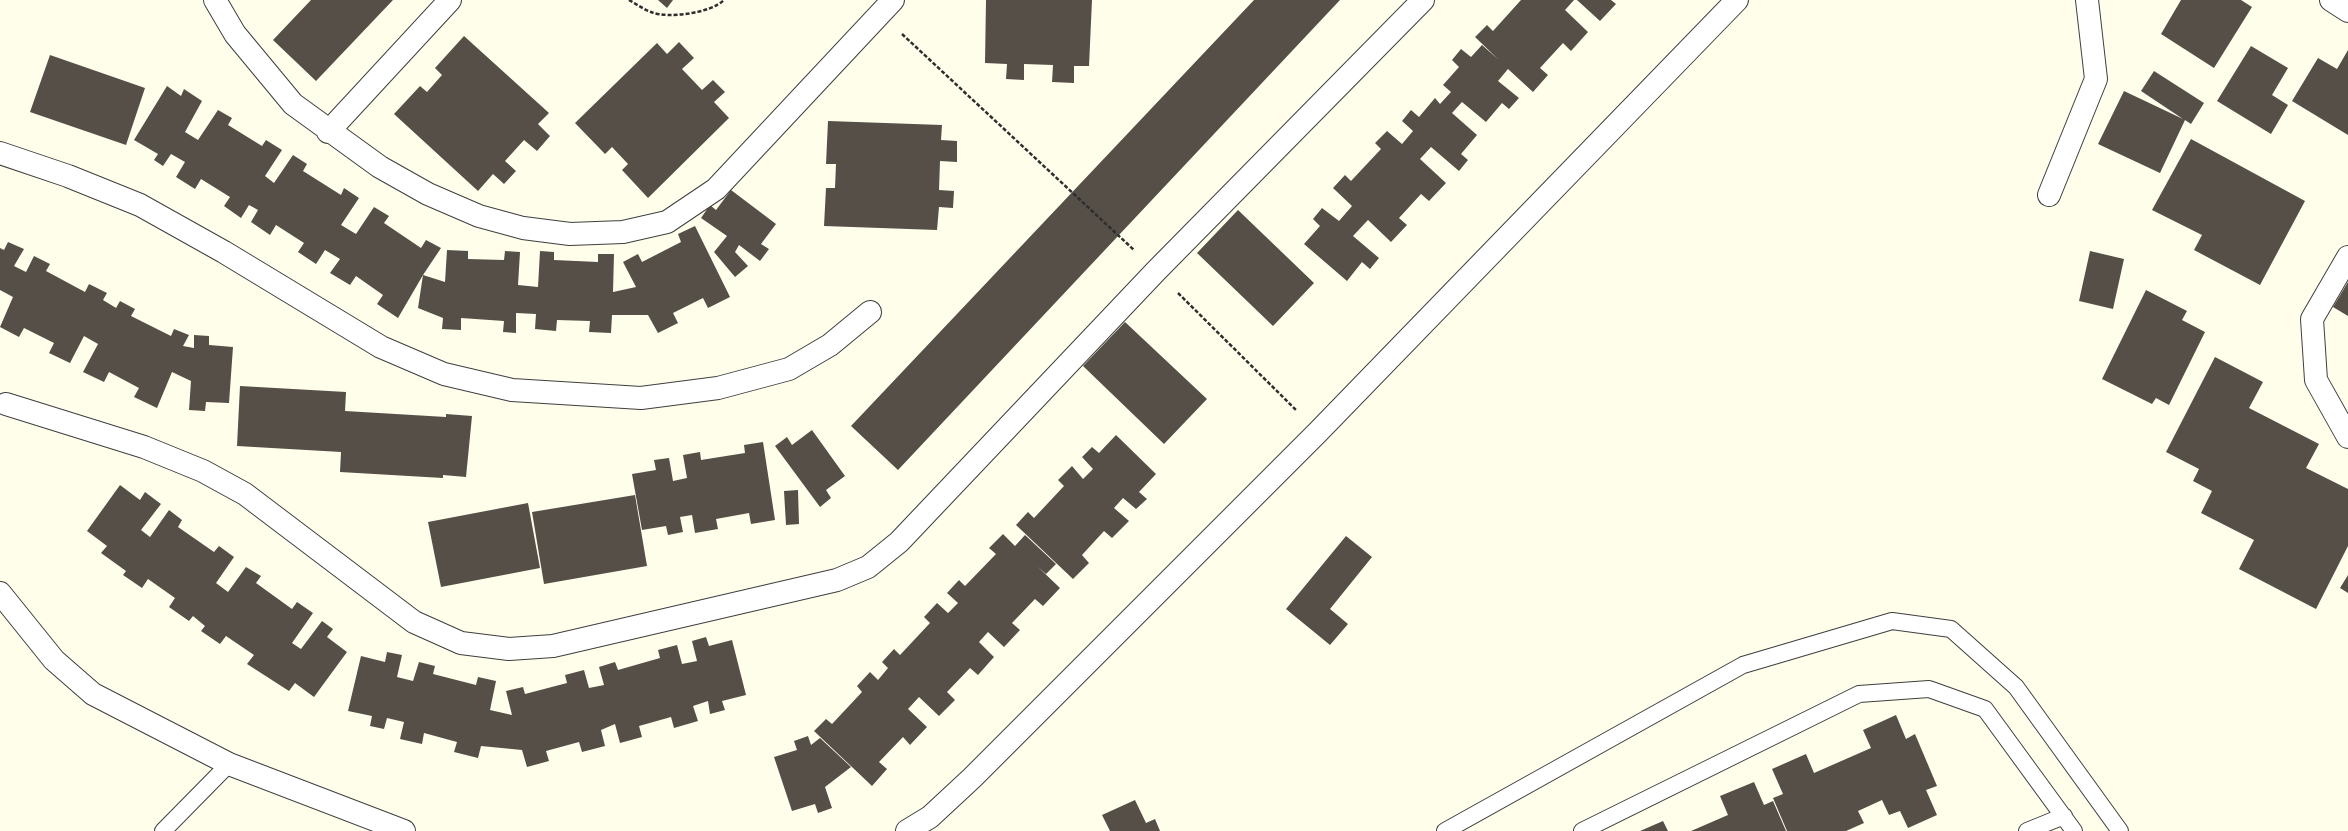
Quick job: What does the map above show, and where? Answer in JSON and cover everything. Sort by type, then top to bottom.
[{"type":"street","points":[[328,132],[450,0]]},
{"type":"street","points":[[2,405],[144,447],[203,471],[245,494],[421,625],[461,643],[509,649],[553,646],[837,580],[868,567],[899,542],[1156,271],[1422,0]]},
{"type":"street","points":[[907,831],[930,817],[972,778],[1318,432],[1737,0]]},
{"type":"street","points":[[2049,196],[2096,79],[2087,0]]},
{"type":"street","points":[[2331,0],[2348,11]]},
{"type":"street","points":[[218,1],[235,34],[288,99],[328,132],[380,167],[428,194],[479,216],[523,228],[570,234],[622,232],[668,222],[716,189],[886,7]]},
{"type":"street","points":[[0,153],[68,176],[140,205],[224,252],[381,347],[444,374],[512,390],[641,398],[718,388],[789,369],[830,345],[870,312]]},
{"type":"street","points":[[2348,257],[2312,319],[2316,380],[2348,437]]},
{"type":"street","points":[[0,593],[54,660],[93,694],[229,764],[404,831]]},
{"type":"lane","points":[[1445,831],[1743,666],[1892,621],[1952,629],[2016,688],[2120,831]]},
{"type":"lane","points":[[1582,831],[1858,694],[1929,689],[1985,709],[2074,831]]},
{"type":"lane","points":[[163,831],[229,764]]},
{"type":"lane","points":[[2027,831],[2064,816]]},
{"type":"path","points":[[629,0],[652,12],[673,15],[697,12],[718,6],[724,0]]},
{"type":"path","points":[[886,7],[1318,432]]},
{"type":"building","points":[[311,0],[393,0],[316,81],[273,40]]},
{"type":"building","points":[[658,0],[673,0],[667,8]]},
{"type":"building","points":[[986,0],[1092,0],[1089,66],[1074,66],[1074,83],[1052,82],[1053,65],[1024,64],[1024,80],[1006,79],[1007,64],[985,63]]},
{"type":"building","points":[[1254,0],[1340,0],[898,470],[851,426]]},
{"type":"building","points":[[1521,0],[1574,0],[1565,10],[1588,32],[1571,51],[1563,43],[1540,68],[1548,75],[1533,92],[1508,69],[1498,81],[1519,98],[1509,109],[1502,103],[1486,122],[1462,102],[1452,113],[1477,135],[1461,154],[1468,160],[1459,171],[1431,147],[1420,159],[1446,183],[1429,201],[1421,194],[1399,218],[1407,225],[1391,242],[1368,220],[1353,236],[1379,258],[1370,269],[1362,262],[1347,281],[1304,244],[1320,226],[1313,219],[1322,208],[1339,221],[1352,206],[1333,188],[1345,175],[1351,181],[1381,149],[1375,143],[1387,131],[1402,144],[1413,131],[1402,121],[1411,110],[1419,117],[1435,98],[1440,104],[1451,92],[1443,85],[1459,67],[1452,60],[1461,49],[1471,57],[1482,45],[1499,60],[1475,37],[1487,25],[1493,31]]},
{"type":"building","points":[[1577,0],[1611,0],[1616,4],[1600,21]]},
{"type":"building","points":[[2181,0],[2241,0],[2252,7],[2214,68],[2161,34]]},
{"type":"building","points":[[464,36],[549,113],[538,124],[550,136],[537,151],[524,140],[505,161],[516,171],[504,184],[493,174],[478,191],[394,114],[420,86],[427,92],[442,75],[435,68]]},
{"type":"building","points":[[679,42],[694,58],[682,69],[702,90],[713,80],[725,92],[714,102],[729,118],[648,198],[622,170],[628,164],[612,147],[605,154],[575,123],[657,43],[667,54]]},
{"type":"building","points":[[2251,46],[2288,68],[2272,95],[2288,105],[2271,134],[2217,101]]},
{"type":"building","points":[[2348,50],[2348,135],[2292,101],[2318,58],[2337,69]]},
{"type":"building","points":[[50,55],[145,88],[126,145],[30,112]]},
{"type":"building","points":[[2154,71],[2204,103],[2191,124],[2185,120],[2160,173],[2098,144],[2124,91],[2183,119],[2141,91]]},
{"type":"building","points":[[167,86],[181,96],[184,89],[202,101],[185,132],[198,140],[218,110],[232,118],[228,125],[262,146],[266,140],[282,150],[265,176],[274,183],[293,155],[307,164],[303,171],[341,195],[344,188],[359,198],[341,225],[356,234],[374,207],[389,216],[384,223],[421,248],[426,240],[441,248],[423,275],[398,318],[377,304],[383,295],[356,276],[350,285],[330,273],[340,259],[325,250],[316,264],[298,252],[304,243],[276,225],[270,235],[251,222],[258,210],[249,205],[241,218],[224,206],[230,197],[201,179],[195,189],[176,177],[185,162],[171,154],[163,166],[154,160],[158,154],[134,140]]},
{"type":"building","points":[[828,121],[942,125],[941,140],[957,141],[957,162],[940,161],[939,190],[954,191],[953,208],[939,207],[937,230],[824,226],[826,188],[835,188],[836,164],[826,164]]},
{"type":"building","points":[[2191,139],[2305,201],[2260,285],[2194,250],[2202,235],[2152,210]]},
{"type":"building","points":[[731,190],[776,224],[761,244],[769,249],[760,261],[739,245],[735,252],[748,266],[735,277],[714,252],[727,236],[701,218],[710,205],[716,210]]},
{"type":"building","points":[[1238,210],[1314,283],[1273,326],[1197,253]]},
{"type":"building","points":[[695,226],[730,297],[708,308],[703,298],[673,313],[678,323],[658,333],[648,315],[612,315],[611,333],[589,332],[590,321],[557,320],[556,331],[535,329],[536,314],[516,313],[516,333],[503,332],[504,321],[461,318],[461,330],[442,329],[443,318],[418,308],[423,275],[445,282],[447,250],[468,251],[468,259],[504,260],[505,251],[520,252],[518,285],[538,287],[540,251],[554,252],[554,260],[598,262],[598,254],[614,254],[613,292],[636,287],[623,262],[638,254],[642,262],[681,242],[678,234]]},
{"type":"building","points":[[8,242],[24,249],[14,266],[26,272],[34,256],[50,264],[46,271],[85,292],[89,284],[107,293],[103,300],[116,308],[120,301],[135,309],[131,316],[171,336],[174,329],[189,335],[183,346],[194,348],[194,335],[209,336],[209,345],[233,347],[229,403],[206,402],[205,411],[189,410],[191,381],[172,372],[157,408],[134,397],[139,388],[109,372],[104,382],[83,372],[98,344],[84,336],[70,363],[49,353],[54,343],[24,328],[19,337],[0,327],[13,297],[0,290],[0,248],[4,250]]},
{"type":"building","points":[[2090,251],[2124,259],[2113,309],[2079,301]]},
{"type":"building","points":[[2348,282],[2348,316],[2333,307]]},
{"type":"building","points":[[2146,290],[2187,311],[2182,320],[2205,332],[2169,405],[2156,398],[2152,404],[2102,379]]},
{"type":"building","points":[[1125,322],[1207,399],[1164,444],[1083,366]]},
{"type":"building","points":[[2215,357],[2263,382],[2249,408],[2319,444],[2306,468],[2348,489],[2348,546],[2316,609],[2239,569],[2254,540],[2201,513],[2212,491],[2193,481],[2199,469],[2166,452]]},
{"type":"building","points":[[240,386],[346,392],[345,411],[446,417],[446,414],[472,416],[466,477],[443,475],[443,478],[340,472],[341,452],[237,446]]},
{"type":"building","points":[[812,430],[845,476],[826,490],[831,498],[820,507],[775,446],[787,437],[792,445]]},
{"type":"building","points":[[1116,435],[1156,474],[1139,492],[1147,499],[1136,509],[1123,498],[1114,508],[1129,521],[1112,538],[1104,531],[1082,555],[1089,563],[1073,579],[1016,525],[1028,512],[1034,518],[1064,486],[1058,480],[1072,466],[1083,479],[1093,469],[1082,457],[1092,447],[1099,453]]},
{"type":"building","points":[[763,442],[775,520],[751,524],[749,513],[716,519],[718,529],[695,533],[692,515],[680,517],[683,532],[668,535],[666,526],[642,530],[632,474],[656,470],[654,460],[669,458],[673,481],[687,478],[683,455],[700,452],[701,460],[745,453],[744,445]]},
{"type":"building","points":[[120,485],[140,500],[145,492],[161,504],[141,530],[150,537],[169,510],[182,520],[178,527],[214,552],[219,546],[234,557],[216,583],[228,592],[246,567],[261,576],[256,583],[292,609],[297,602],[313,613],[292,643],[301,649],[322,621],[333,629],[327,637],[347,652],[314,697],[295,683],[289,691],[247,664],[254,655],[226,636],[220,644],[201,631],[205,626],[193,616],[189,621],[169,607],[175,598],[148,579],[142,588],[123,575],[126,571],[101,553],[107,546],[87,531]]},
{"type":"building","points":[[798,490],[799,524],[786,525],[784,491]]},
{"type":"building","points":[[635,495],[647,566],[544,584],[532,512]]},
{"type":"building","points":[[528,503],[540,568],[441,587],[428,522]]},
{"type":"building","points":[[1003,534],[1015,546],[1025,535],[1056,564],[1046,574],[1037,566],[1060,588],[1043,606],[1035,599],[1012,623],[1020,630],[1004,647],[988,632],[979,642],[994,657],[978,675],[970,668],[947,692],[955,700],[939,716],[919,697],[908,709],[927,727],[910,745],[903,737],[879,762],[887,769],[872,786],[814,731],[826,719],[832,724],[862,692],[857,686],[870,672],[878,680],[888,668],[882,662],[894,649],[900,655],[930,623],[924,617],[937,603],[948,613],[958,603],[947,593],[959,580],[965,586],[996,554],[989,548]]},
{"type":"building","points":[[1346,536],[1372,557],[1330,609],[1348,624],[1330,645],[1286,609]]},
{"type":"building","points":[[2348,575],[2348,593],[2340,588]]},
{"type":"building","points":[[706,637],[709,646],[732,640],[746,695],[722,701],[725,710],[710,714],[708,701],[693,706],[698,721],[674,728],[671,717],[639,726],[642,737],[620,743],[615,724],[601,730],[605,746],[582,752],[579,742],[546,751],[549,761],[527,767],[522,750],[481,746],[478,758],[454,752],[457,742],[424,733],[422,744],[400,739],[404,722],[387,718],[384,729],[370,726],[372,716],[348,711],[361,656],[385,662],[387,652],[402,655],[397,677],[413,681],[419,662],[435,666],[433,674],[476,685],[478,677],[496,681],[490,710],[512,715],[506,691],[523,687],[525,694],[567,683],[565,675],[584,670],[589,688],[604,685],[599,667],[615,662],[618,670],[660,658],[658,650],[677,645],[682,664],[697,661],[692,641]]},
{"type":"building","points":[[1896,715],[1906,739],[1915,734],[1937,786],[1926,790],[1937,815],[1908,828],[1900,811],[1889,815],[1882,800],[1858,811],[1864,823],[1846,831],[1787,831],[1773,798],[1783,794],[1772,769],[1806,754],[1814,773],[1871,748],[1863,730]]},
{"type":"building","points":[[808,736],[811,745],[820,738],[851,767],[825,787],[832,808],[818,813],[815,804],[792,811],[774,757],[797,750],[794,741]]},
{"type":"building","points":[[1754,782],[1764,805],[1773,801],[1786,831],[1691,831],[1728,815],[1720,796]]},
{"type":"building","points":[[1135,800],[1146,823],[1155,819],[1160,831],[1110,831],[1102,815]]},
{"type":"building","points":[[1663,821],[1668,831],[1640,831]]}]
